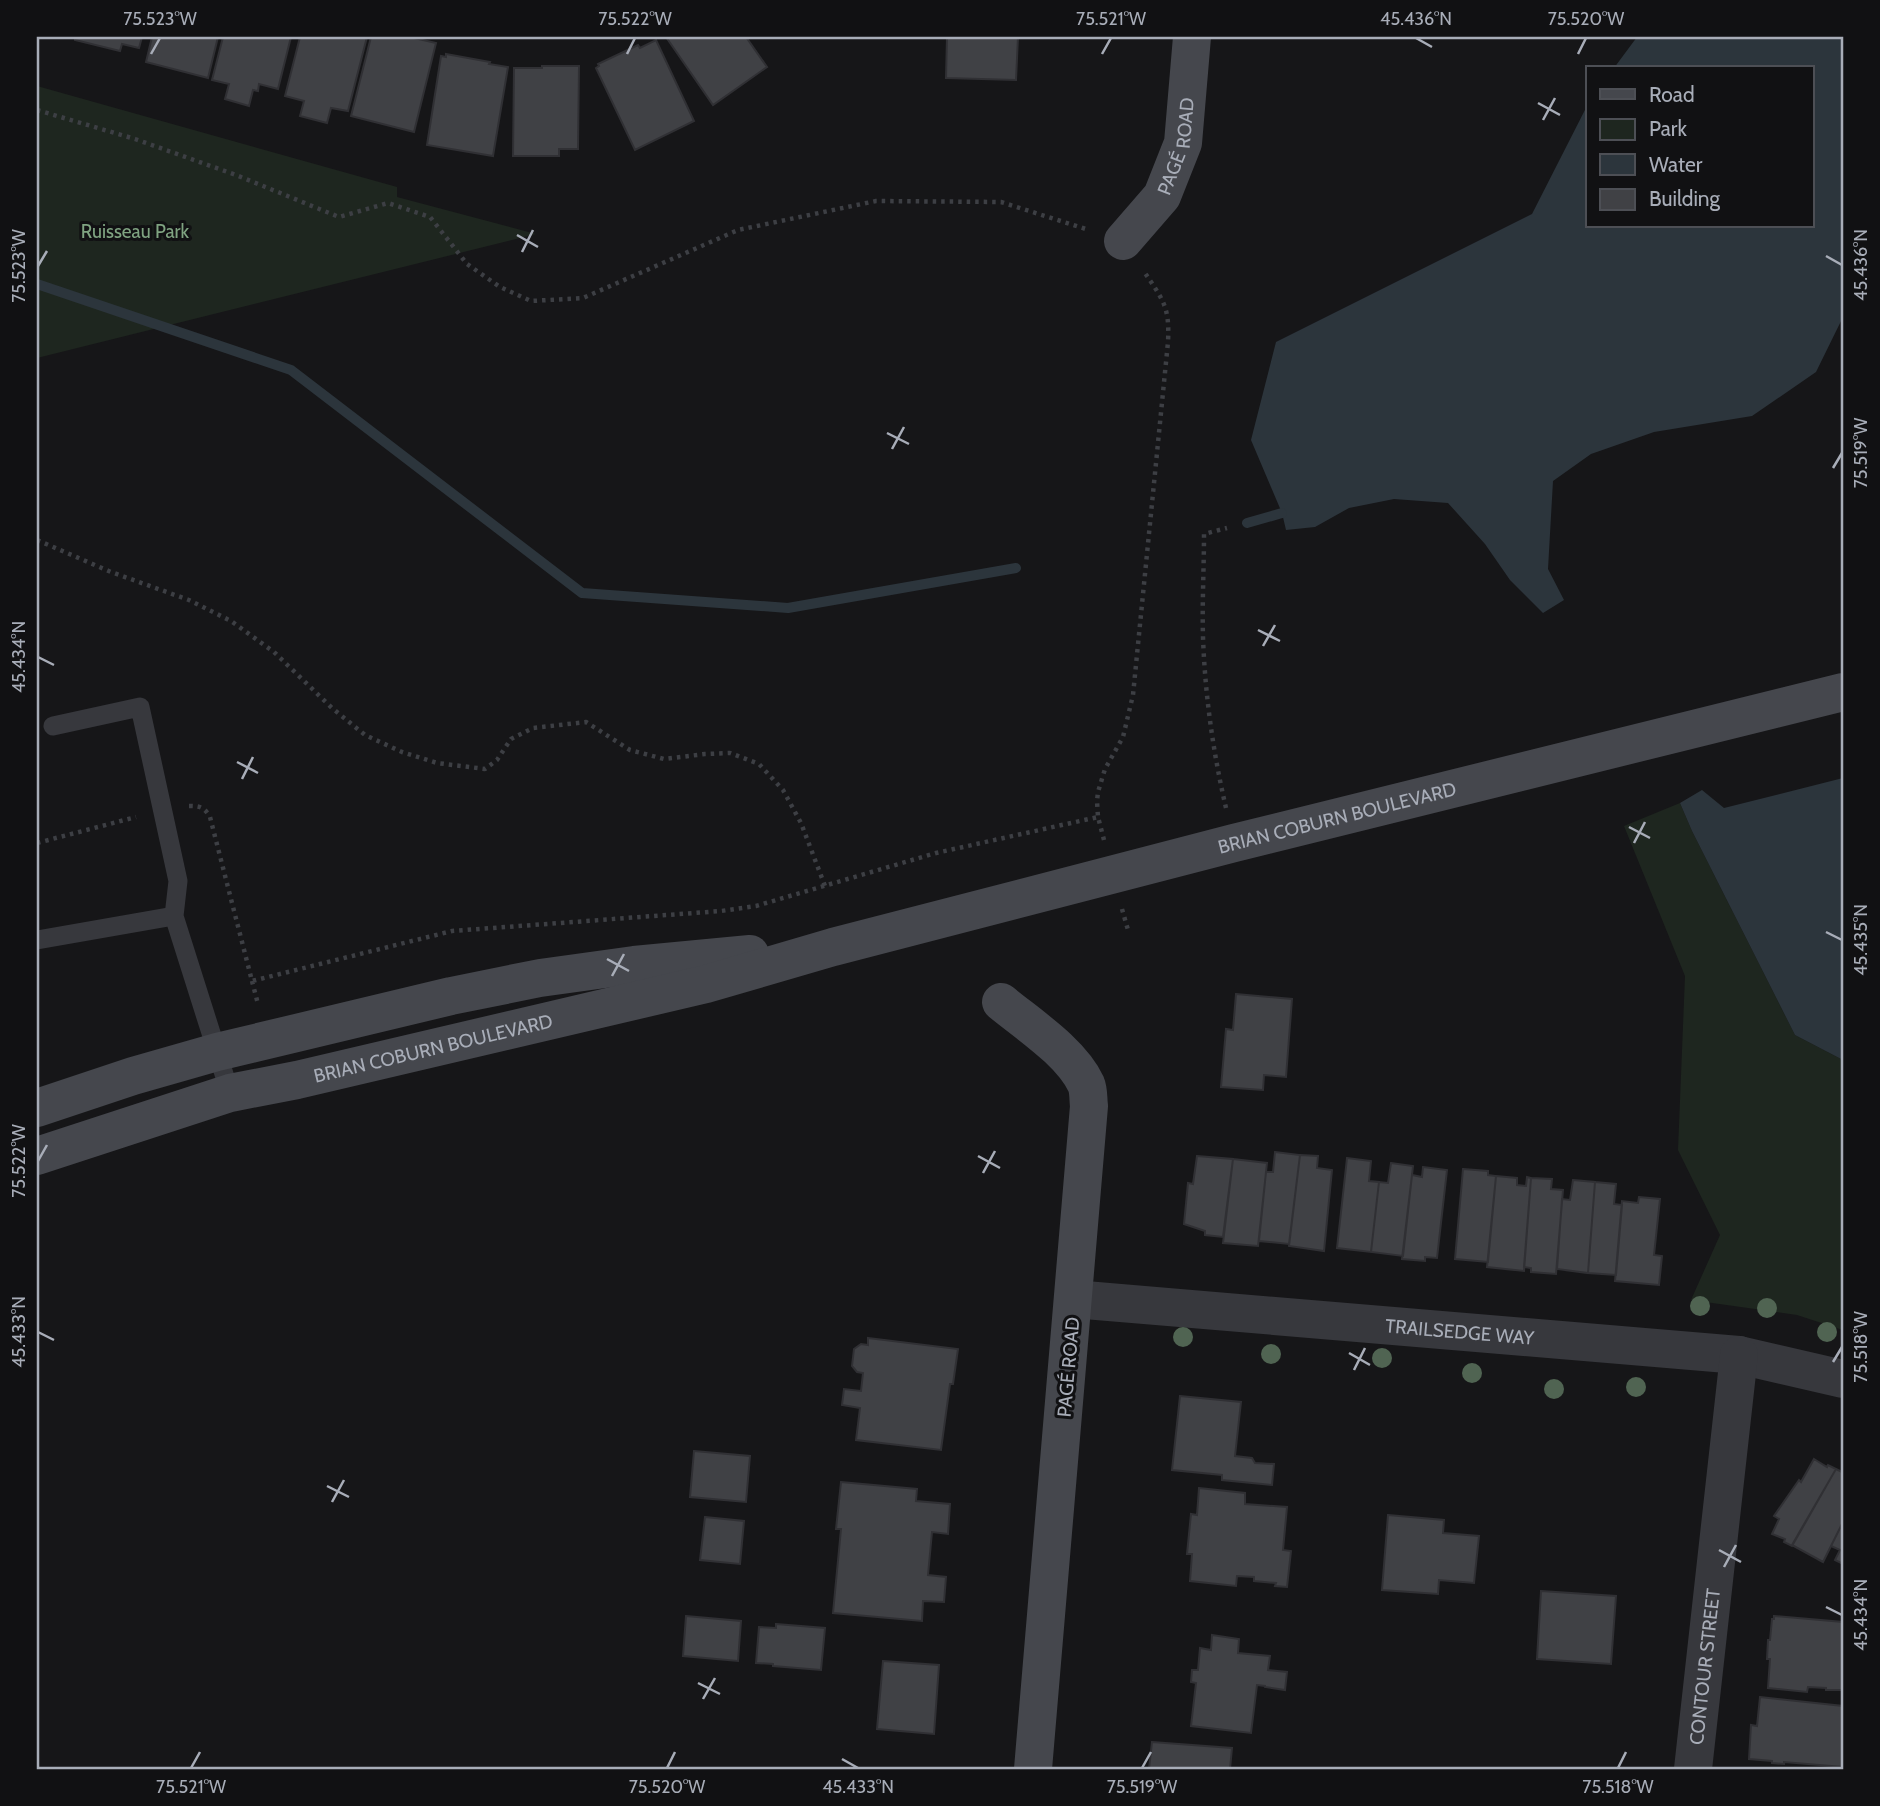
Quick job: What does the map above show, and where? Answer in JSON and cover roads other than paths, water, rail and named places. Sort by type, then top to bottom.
[{"type":"main road","name":"PAGÉ ROAD","points":[[1124,241],[1162,195],[1183,144],[1192,37]]},
{"type":"main road","name":"BRIAN COBURN BOULEVARD","points":[[37,1156],[230,1093],[297,1080],[706,984],[833,947],[1234,843],[1843,692]]},
{"type":"main road","name":"BRIAN COBURN BOULEVARD","points":[[37,1108],[217,1052],[451,996],[540,978],[694,959],[833,947]]},
{"type":"main road","name":"PAGÉ ROAD","points":[[1001,1002],[1063,1054],[1088,1087],[1089,1119],[1033,1769]]},
{"type":"street","name":"TRAILSEDGE WAY","points":[[1073,1299],[1739,1355],[1843,1379]]},
{"type":"street","name":"CONTOUR STREET","points":[[1693,1769],[1739,1355]]},
{"type":"lane","points":[[53,726],[139,707],[178,881],[174,915],[230,1093]]},
{"type":"lane","points":[[37,940],[174,915]]},
{"type":"water","points":[[1637,37],[1843,37],[1843,317],[1816,372],[1752,416],[1654,432],[1591,454],[1553,481],[1548,569],[1564,600],[1543,613],[1510,580],[1485,544],[1448,503],[1394,499],[1349,508],[1315,527],[1286,530],[1282,513],[1251,440],[1276,342],[1532,214],[1586,108],[1586,228],[1814,228],[1814,66],[1615,66]]},
{"type":"water","points":[[1843,778],[1843,1060],[1795,1035],[1680,803],[1702,790],[1724,808]]},
{"type":"waterway","points":[[37,284],[291,370],[582,593],[788,608],[1016,568]]},
{"type":"waterway","points":[[1247,523],[1282,513]]},
{"type":"park label","name":"Ruisseau Park","points":[[135,231]]}]
